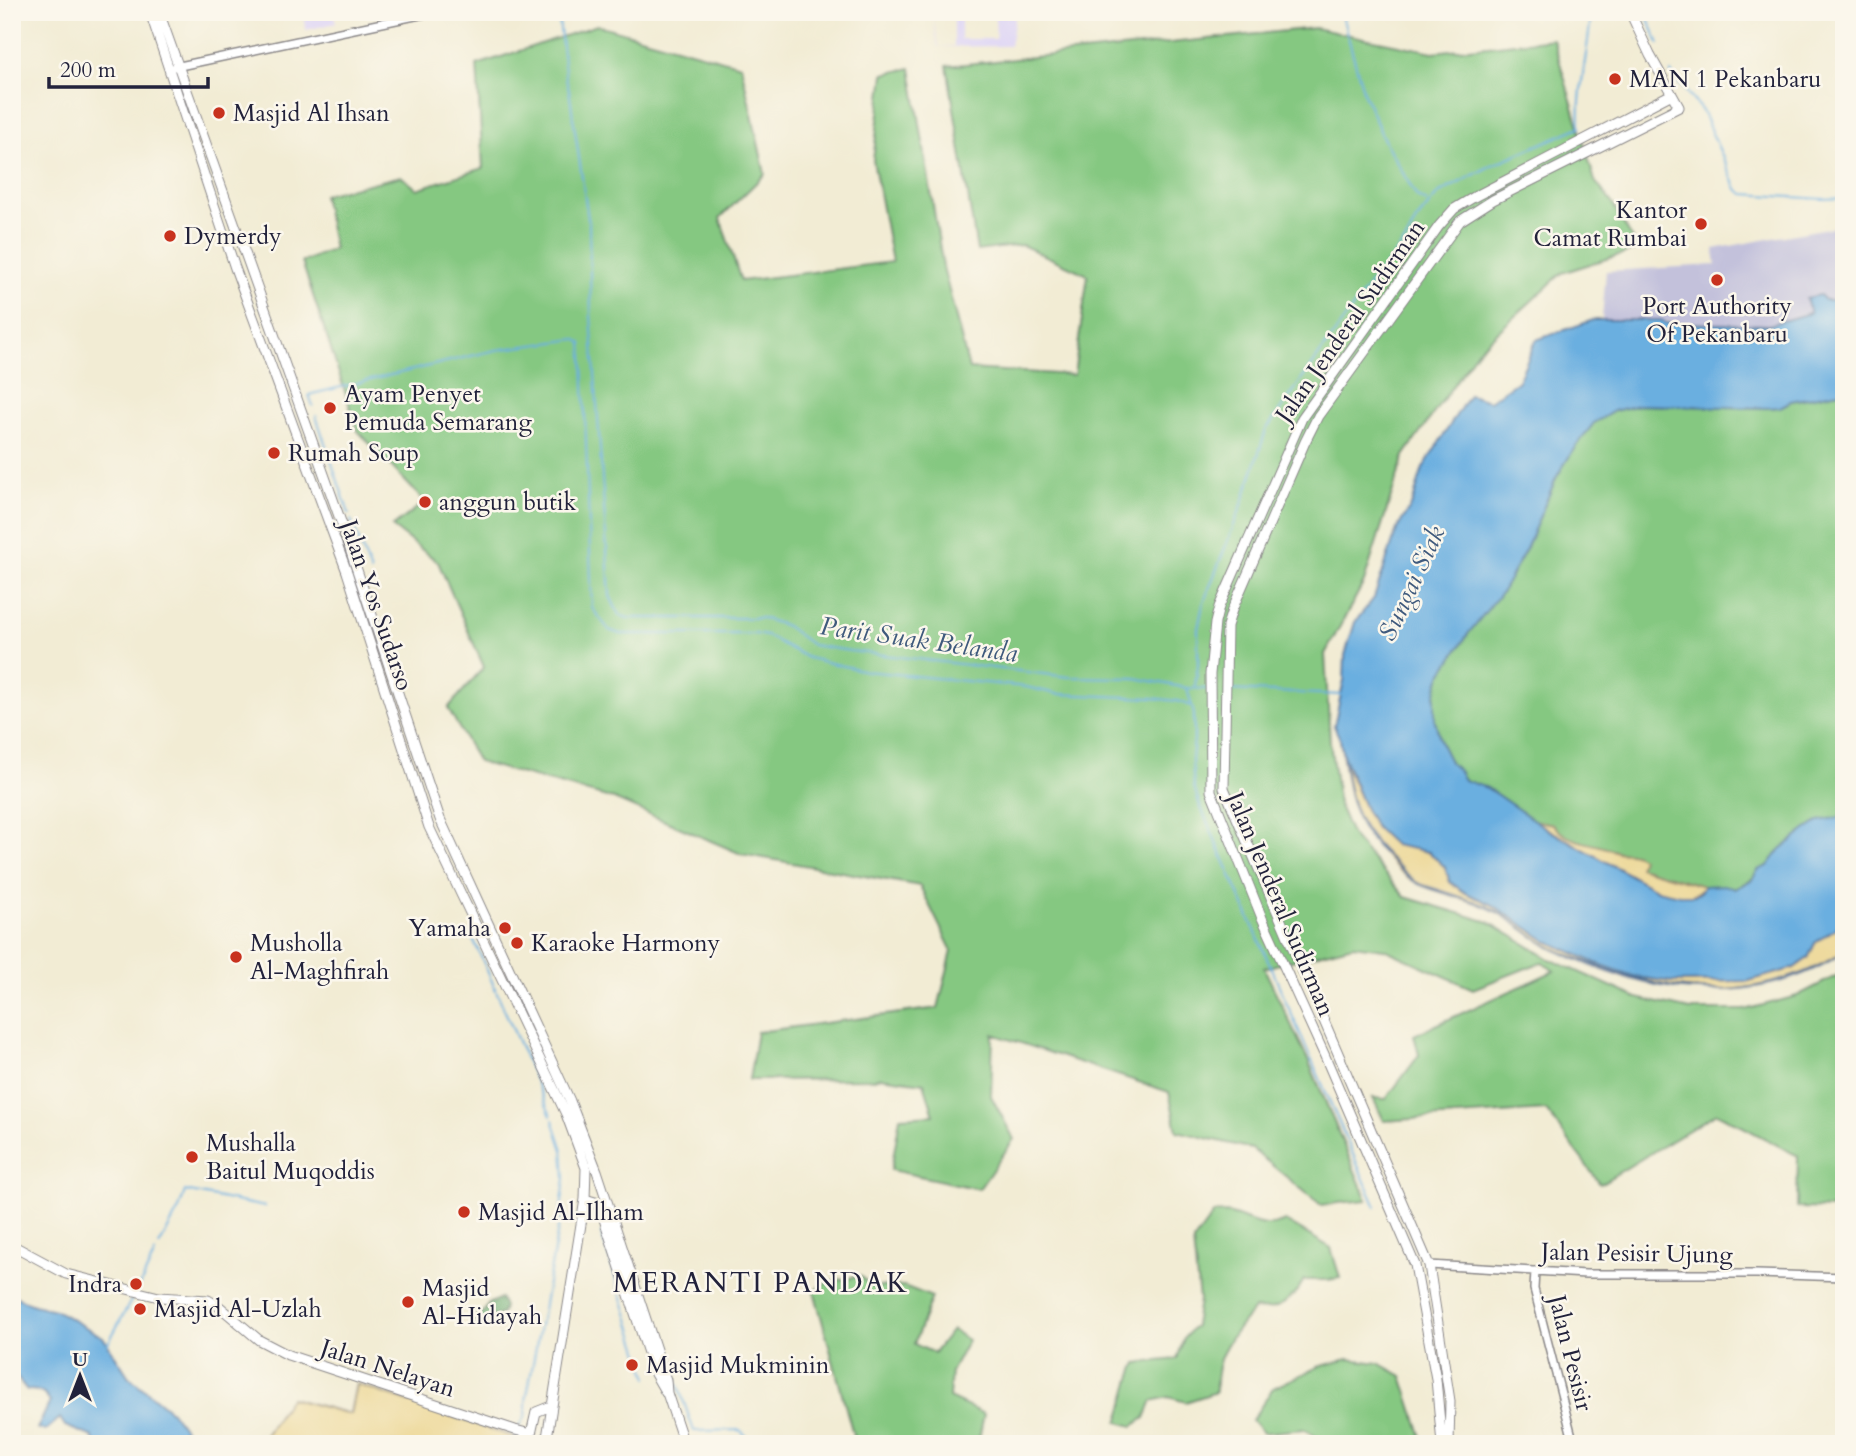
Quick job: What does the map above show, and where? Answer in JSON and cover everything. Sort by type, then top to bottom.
[{"type":"main road","name":"Jalan Yos Sudarso","points":[[150,12],[328,486],[440,819],[584,1158],[587,1178],[585,1199],[546,1444]]},
{"type":"main road","name":"Jalan Yos Sudarso","points":[[159,12],[173,68],[235,268],[363,618],[429,827],[570,1101],[597,1171],[618,1249]]},
{"type":"main road","points":[[1625,12],[1669,95]]},
{"type":"main road","points":[[1630,12],[1669,95]]},
{"type":"main road","name":"Jalan Jenderal Sudirman","points":[[1440,1444],[1445,1432],[1450,1401],[1429,1265],[1227,798],[1223,782],[1227,626],[1318,416],[1449,233],[1470,213],[1677,109],[1669,95],[1474,197],[1454,209],[1439,226],[1295,430],[1216,616],[1210,674],[1213,796],[1262,918],[1415,1265],[1445,1432],[1452,1444]]},
{"type":"main road","points":[[1359,336],[1369,344]]},
{"type":"main road","points":[[1352,346],[1362,354]]},
{"type":"main road","points":[[315,490],[328,486]]},
{"type":"main road","points":[[1324,1054],[1336,1049]]},
{"type":"main road","points":[[585,1199],[598,1205],[618,1249],[656,1374],[667,1393],[686,1441]]},
{"type":"main road","name":"Jalan Nelayan","points":[[12,1245],[66,1275],[159,1297],[208,1300],[258,1340],[288,1355],[519,1431],[531,1434],[537,1412],[551,1406]]},
{"type":"street","points":[[173,68],[434,12]]},
{"type":"street","name":"Jalan Pesisir Ujung","points":[[1429,1265],[1535,1271],[1844,1277]]},
{"type":"street","name":"Jalan Pesisir","points":[[1535,1271],[1536,1298],[1574,1444]]},
{"type":"street","points":[[686,1441],[722,1444]]},
{"type":"shaded area","points":[[303,12],[333,12],[336,23],[306,30]]},
{"type":"shaded area","points":[[954,12],[1016,12],[1010,46],[939,47],[954,46]],"holes":[[[961,14],[995,14],[996,39],[961,39]]]},
{"type":"shaded area","points":[[1844,225],[1844,300],[1807,298],[1810,313],[1769,325],[1602,319],[1606,271],[1716,265],[1714,249]]},
{"type":"green space","points":[[597,25],[741,65],[765,174],[720,218],[741,281],[892,262],[873,160],[884,74],[911,68],[943,267],[969,369],[1074,375],[1088,275],[1022,245],[977,251],[947,66],[1315,28],[1433,52],[1553,39],[1595,181],[1612,203],[1638,249],[1562,273],[1477,351],[1404,456],[1364,582],[1325,654],[1330,742],[1339,806],[1352,836],[1405,897],[1489,922],[1550,959],[1637,998],[1690,1010],[1745,1010],[1797,996],[1844,972],[1844,1209],[1797,1208],[1798,1156],[1717,1113],[1600,1184],[1546,1110],[1384,1121],[1373,1098],[1386,1099],[1419,1055],[1414,1035],[1554,971],[1542,962],[1473,989],[1384,949],[1353,945],[1264,968],[1308,1060],[1367,1200],[1321,1205],[1252,1149],[1177,1131],[1169,1092],[993,1034],[991,1096],[1014,1139],[979,1189],[891,1170],[900,1117],[934,1115],[924,1083],[880,1077],[749,1080],[757,1032],[938,1008],[952,951],[920,886],[741,854],[614,799],[478,762],[448,708],[484,667],[438,562],[392,527],[425,502],[358,431],[302,262],[334,249],[323,195],[401,176],[417,189],[483,168],[477,65]]},
{"type":"green space","points":[[1844,391],[1844,810],[1841,817],[1820,821],[1806,830],[1781,849],[1768,866],[1758,870],[1753,878],[1734,889],[1717,886],[1700,893],[1550,831],[1487,788],[1464,780],[1451,764],[1442,746],[1435,721],[1435,695],[1441,675],[1468,634],[1503,590],[1526,549],[1556,478],[1594,423],[1614,411],[1638,405],[1768,408]]},
{"type":"green space","points":[[1214,1213],[1231,1214],[1264,1225],[1285,1221],[1331,1248],[1340,1278],[1304,1280],[1284,1304],[1271,1309],[1254,1309],[1231,1338],[1221,1356],[1216,1392],[1186,1402],[1168,1397],[1152,1401],[1145,1418],[1133,1426],[1118,1422],[1137,1363],[1177,1359],[1184,1338],[1195,1326],[1199,1300],[1193,1242]]},
{"type":"green space","points":[[860,1276],[873,1287],[904,1286],[932,1297],[914,1344],[934,1353],[952,1330],[968,1340],[951,1372],[949,1398],[984,1414],[978,1444],[852,1444],[853,1434],[814,1291],[827,1282]]},
{"type":"green space","points":[[501,1299],[504,1307],[502,1314],[474,1323],[471,1317],[483,1313],[489,1303]]},
{"type":"green space","points":[[1348,1359],[1379,1363],[1402,1376],[1423,1440],[1417,1444],[1327,1444],[1304,1429],[1263,1433],[1252,1420],[1273,1388],[1318,1367]]},
{"type":"sand","points":[[1340,739],[1348,771],[1376,828],[1394,844],[1429,852],[1445,867],[1450,882],[1466,893],[1493,905],[1547,941],[1636,977],[1672,982],[1749,981],[1794,968],[1808,958],[1815,943],[1844,922],[1844,952],[1813,969],[1782,980],[1719,990],[1655,984],[1560,952],[1497,912],[1417,883],[1396,867],[1365,831],[1354,810]]},
{"type":"sand","points":[[1532,820],[1553,824],[1573,839],[1637,855],[1642,858],[1639,867],[1704,886],[1689,896],[1657,890]]},
{"type":"sand","points":[[356,1384],[516,1438],[514,1444],[259,1444],[290,1398],[350,1414]]},
{"type":"water","name":"Sungai Siak","points":[[1820,295],[1825,300],[1844,300],[1844,391],[1768,408],[1638,405],[1614,411],[1594,423],[1556,478],[1526,549],[1503,590],[1468,634],[1441,675],[1435,695],[1435,721],[1442,746],[1451,764],[1464,780],[1487,788],[1550,831],[1657,890],[1695,895],[1700,893],[1704,886],[1724,885],[1735,889],[1753,879],[1758,870],[1768,866],[1781,849],[1806,830],[1820,821],[1840,817],[1844,810],[1844,922],[1815,943],[1808,958],[1794,968],[1749,981],[1672,982],[1636,977],[1596,963],[1547,941],[1493,905],[1466,893],[1450,882],[1445,867],[1429,852],[1394,845],[1376,828],[1365,809],[1334,726],[1344,680],[1345,655],[1355,622],[1374,598],[1397,529],[1412,504],[1423,468],[1469,395],[1489,401],[1518,381],[1536,340],[1593,320],[1769,325],[1810,313],[1806,298]]},
{"type":"water","points":[[1347,780],[1362,825],[1396,864],[1377,847],[1362,828],[1351,801]]},
{"type":"water","points":[[1418,883],[1458,896],[1466,899],[1439,891]]},
{"type":"water","points":[[1844,952],[1814,969],[1782,981],[1749,988],[1739,988],[1772,983],[1808,970]]},
{"type":"water","points":[[1563,953],[1650,982],[1714,990],[1698,990],[1662,986],[1625,977],[1588,965]]},
{"type":"water","points":[[12,1295],[34,1305],[55,1310],[103,1337],[129,1377],[171,1411],[195,1444],[94,1444],[93,1437],[65,1426],[60,1418],[46,1430],[37,1429],[50,1402],[41,1392],[27,1390],[12,1372]]},
{"type":"waterway","name":"Parit Suak Belanda","points":[[558,12],[589,225],[591,315],[610,596],[619,615],[628,618],[762,618],[786,626],[812,645],[1069,677],[1135,678],[1206,689]]},
{"type":"waterway","points":[[1341,12],[1364,94],[1385,142],[1417,197],[1427,202]]},
{"type":"waterway","points":[[1195,687],[1198,629],[1203,604],[1243,502],[1266,430],[1371,282],[1406,240],[1416,221],[1438,194],[1492,165],[1580,127],[1580,98],[1591,12]]},
{"type":"waterway","points":[[1645,12],[1659,44]]},
{"type":"waterway","points":[[1671,73],[1702,111],[1737,189],[1744,194],[1844,198]]},
{"type":"waterway","points":[[313,406],[309,395],[312,394],[496,350],[576,339],[582,343],[583,357],[592,608],[609,630],[620,634],[755,634],[767,636],[808,658],[866,671],[1026,687],[1057,694],[1151,698],[1192,706]]},
{"type":"waterway","points":[[316,416],[349,514]]},
{"type":"waterway","points":[[351,520],[371,572]]},
{"type":"waterway","points":[[1187,688],[1194,714],[1192,760],[1194,786],[1199,803],[1376,1207]]},
{"type":"waterway","name":"Parit Suak Belanda","points":[[1229,690],[1342,695]]},
{"type":"waterway","points":[[472,936],[551,1116]]},
{"type":"waterway","points":[[519,1427],[526,1415],[526,1401],[565,1178],[563,1150],[553,1120]]},
{"type":"waterway","points":[[159,1246],[179,1209],[185,1191],[265,1207]]},
{"type":"waterway","points":[[601,1233],[648,1378]]},
{"type":"waterway","points":[[139,1288],[155,1253]]},
{"type":"waterway","points":[[107,1345],[133,1297]]},
{"type":"waterway","points":[[671,1365],[694,1431],[740,1430],[755,1444]]},
{"type":"waterway","points":[[514,1444],[518,1433]]},
{"type":"place","name":"MAN 1 Pekanbaru","points":[[1615,79]]},
{"type":"place","name":"Masjid Al Ihsan","points":[[219,113]]},
{"type":"place","name":"Kantor Camat Rumbai","points":[[1701,224]]},
{"type":"place","name":"Dymerdy","points":[[170,236]]},
{"type":"place","name":"Port Authority Of Pekanbaru","points":[[1717,280]]},
{"type":"place","name":"Ayam Penyet Pemuda Semarang","points":[[330,408]]},
{"type":"place","name":"Rumah Soup","points":[[274,453]]},
{"type":"place","name":"anggun butik","points":[[425,502]]},
{"type":"place","name":"Yamaha","points":[[505,928]]},
{"type":"place","name":"Karaoke Harmony","points":[[517,943]]},
{"type":"place","name":"Musholla Al-Maghfirah","points":[[236,957]]},
{"type":"place","name":"Mushalla Baitul Muqoddis","points":[[192,1157]]},
{"type":"place","name":"Masjid Al-Ilham","points":[[464,1212]]},
{"type":"place","name":"Indra","points":[[136,1284]]},
{"type":"place","name":"Masjid Al-Hidayah","points":[[408,1302]]},
{"type":"place","name":"Masjid Al-Uzlah","points":[[140,1309]]},
{"type":"place","name":"Masjid Mukminin","points":[[632,1365]]},
{"type":"district","name":"MERANTI PANDAK","points":[[761,1282]]}]
